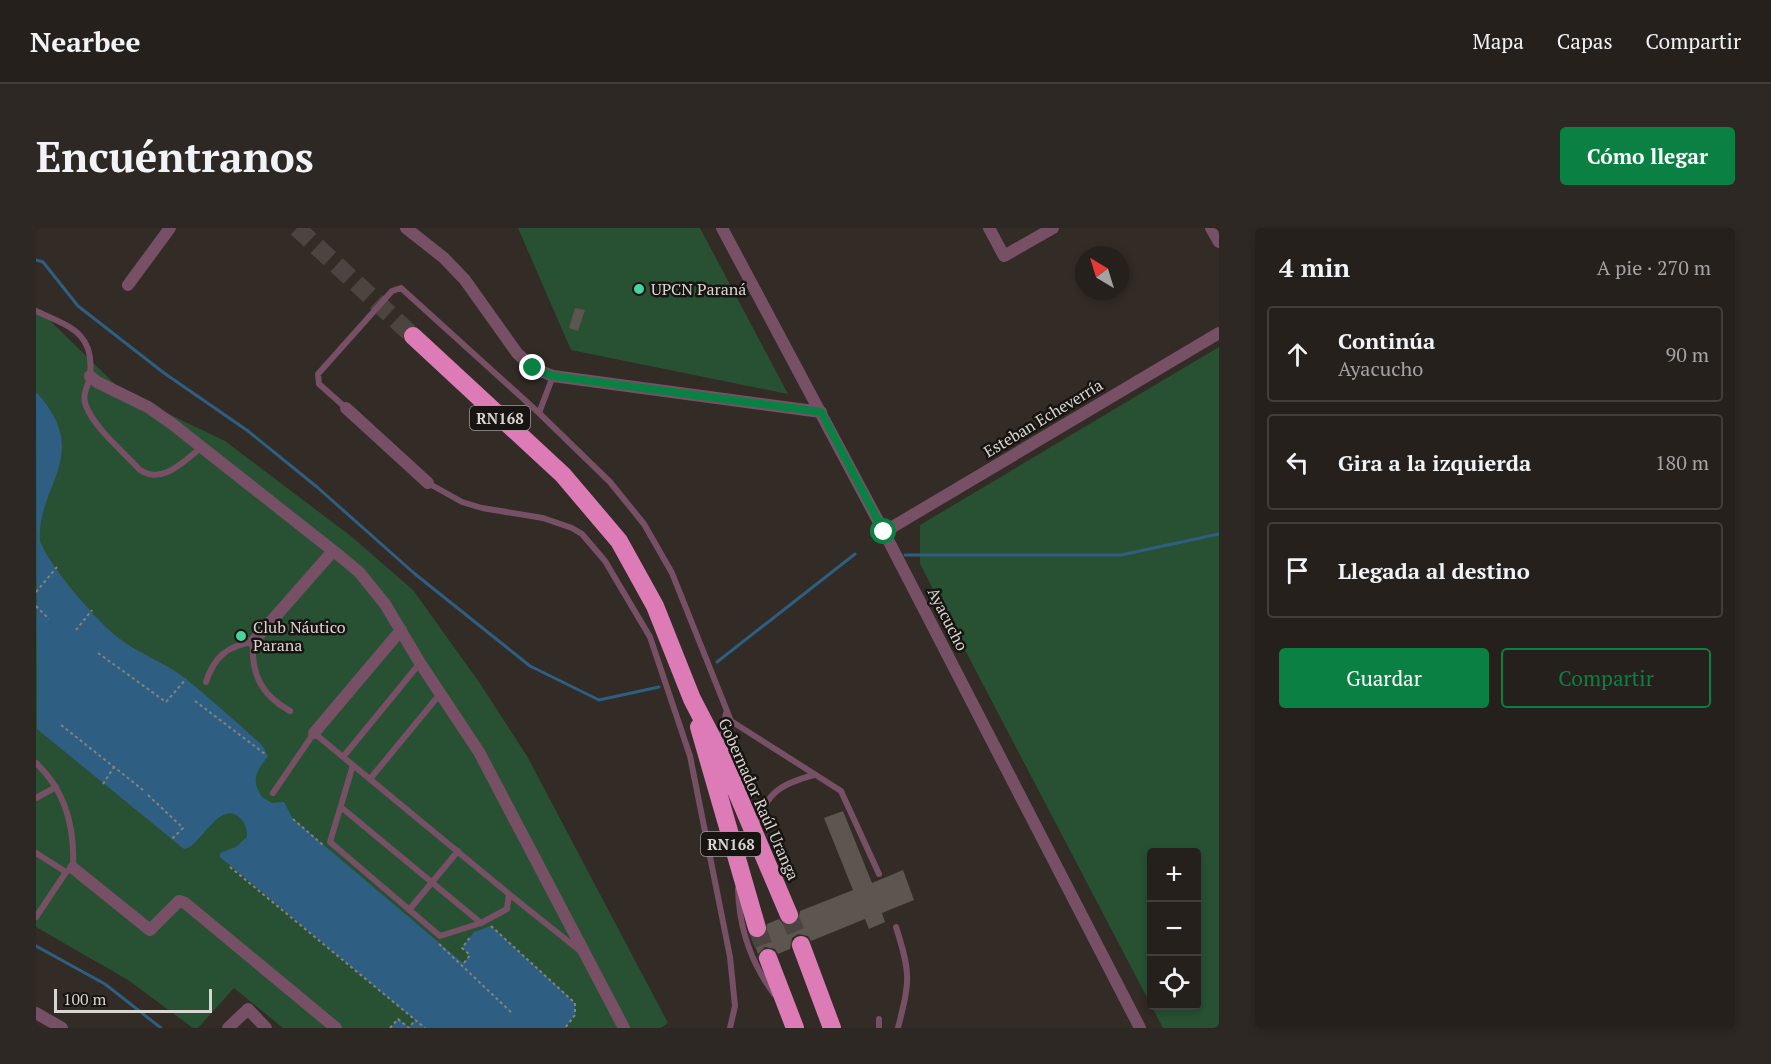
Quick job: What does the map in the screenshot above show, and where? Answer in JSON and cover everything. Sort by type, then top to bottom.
[{"type":"highway","name":"Gobernador Raúl Uranga","points":[[413,336],[563,476],[608,525],[642,579],[693,699],[721,755],[789,915]]},
{"type":"highway","name":"Gobernador Raúl Uranga","points":[[693,699],[706,759],[756,928]]},
{"type":"highway","points":[[801,945],[832,1028]]},
{"type":"highway","points":[[768,958],[793,1021]]},
{"type":"street","points":[[128,285],[170,228]]},
{"type":"street","points":[[406,228],[444,258],[465,280],[517,353],[533,368],[553,376],[821,412]]},
{"type":"street","name":"Ayacucho","points":[[722,228],[884,532],[1140,1028]]},
{"type":"street","points":[[989,228],[1004,256],[1053,228]]},
{"type":"street","points":[[1211,228],[1219,242]]},
{"type":"street","name":"Esteban Echeverría","points":[[884,532],[1219,333]]},
{"type":"street","points":[[90,376],[97,382],[148,407],[359,572],[385,604],[420,663],[479,752],[624,1028]]},
{"type":"street","points":[[346,408],[428,483]]},
{"type":"street","points":[[253,642],[333,551]]},
{"type":"street","points":[[315,733],[401,630]]},
{"type":"street","points":[[69,870],[150,930],[173,904],[179,901],[185,903],[336,1028]]},
{"type":"street","points":[[228,1028],[248,1009],[266,1028]]},
{"type":"street","points":[[36,1013],[62,1028]]},
{"type":"lane","points":[[346,408],[319,384],[318,374],[392,291],[401,288],[610,482],[644,524],[679,591],[726,713],[740,729],[842,791],[879,874]]},
{"type":"lane","points":[[36,311],[69,326],[85,338],[88,343],[90,376],[83,394],[93,418],[149,475],[168,472],[202,447]]},
{"type":"lane","points":[[538,413],[553,376]]},
{"type":"lane","points":[[428,483],[462,502],[482,508],[543,518],[582,534],[605,561],[650,637],[692,767],[730,957],[735,1006],[730,1028]]},
{"type":"lane","points":[[206,682],[211,666],[222,653],[236,645],[253,642],[252,659],[255,676],[269,697],[290,711]]},
{"type":"lane","points":[[343,757],[420,663]]},
{"type":"lane","points":[[370,779],[440,694]]},
{"type":"lane","points":[[721,755],[726,713]]},
{"type":"lane","points":[[273,793],[315,733],[584,954]]},
{"type":"lane","points":[[36,763],[56,787],[72,826],[69,870],[36,917]]},
{"type":"lane","points":[[353,765],[330,842],[440,936],[482,926],[507,909],[509,894]]},
{"type":"lane","points":[[753,830],[774,792],[797,780],[814,775]]},
{"type":"lane","points":[[36,798],[56,787]]},
{"type":"lane","points":[[342,808],[482,926]]},
{"type":"lane","points":[[409,910],[458,851]]},
{"type":"lane","points":[[36,853],[69,870]]},
{"type":"lane","points":[[738,865],[738,907],[743,929],[762,977],[793,1021]]},
{"type":"lane","points":[[896,927],[908,963],[909,978],[898,1028]]},
{"type":"lane","points":[[879,1019],[879,1028]]},
{"type":"path","points":[[36,592],[57,567]]},
{"type":"path","points":[[36,606],[49,619]]},
{"type":"path","points":[[75,630],[92,610]]},
{"type":"path","points":[[98,653],[166,702],[186,679]]},
{"type":"path","points":[[195,700],[265,754]]},
{"type":"path","points":[[61,725],[143,789]]},
{"type":"path","points":[[103,784],[114,767]]},
{"type":"path","points":[[148,795],[183,828],[172,839]]},
{"type":"path","points":[[230,867],[425,1028]]},
{"type":"path","points":[[482,926],[491,926],[574,1003],[575,1015],[566,1028]]},
{"type":"path","points":[[463,964],[470,955],[462,948],[474,932]]},
{"type":"path","points":[[390,1028],[398,1018],[409,1028],[415,1020]]},
{"type":"green space","name":"UPCN Paraná","points":[[518,228],[700,228],[788,394],[571,350]]},
{"type":"green space","name":"Club Náutico Parana","points":[[36,307],[123,392],[225,441],[352,537],[413,590],[479,682],[527,756],[668,1023],[661,1028],[283,1028],[234,988],[198,1028],[193,1028],[128,980],[36,927]]},
{"type":"green space","points":[[1219,347],[1219,1028],[1163,1028],[1154,1010],[1201,1010],[1201,848],[1147,848],[1147,997],[920,564],[920,525]]},
{"type":"water","points":[[36,392],[53,414],[61,434],[62,452],[41,521],[40,541],[53,565],[75,593],[120,639],[186,679],[262,745],[268,756],[256,775],[256,785],[262,797],[272,803],[284,802],[293,819],[463,963],[470,955],[462,948],[474,932],[491,926],[575,1003],[575,1015],[565,1028],[390,1028],[398,1019],[409,1027],[415,1020],[220,857],[220,853],[236,847],[247,837],[246,828],[241,819],[233,814],[225,814],[218,818],[197,841],[184,849],[37,729]]},
{"type":"building","points":[[575,308],[585,310],[578,331],[569,328]]},
{"type":"building","points":[[843,811],[872,883],[903,870],[914,900],[882,913],[885,922],[869,929],[865,919],[811,941],[808,936],[798,934],[792,938],[790,949],[778,954],[775,949],[765,947],[758,954],[752,938],[760,939],[765,936],[767,924],[779,919],[783,924],[793,926],[798,921],[800,911],[853,890],[824,818]]},
{"type":"waterway","points":[[36,260],[43,262],[78,306],[164,373],[248,431],[317,487],[415,574],[530,666],[599,700],[659,687]]},
{"type":"waterway","points":[[905,555],[1121,555],[1219,534]]},
{"type":"waterway","points":[[717,662],[855,554]]},
{"type":"waterway","points":[[36,946],[105,984],[161,1028]]},
{"type":"tunnel","points":[[297,228],[413,336]]},
{"type":"tunnel","points":[[789,915],[801,945]]},
{"type":"tunnel","points":[[757,928],[768,958]]},
{"type":"place","name":"UPCN Paraná","points":[[639,289]]},
{"type":"place","name":"Club Náutico Parana","points":[[241,636]]},
{"type":"route","points":[[533,368],[553,376],[821,412],[884,532]]}]
